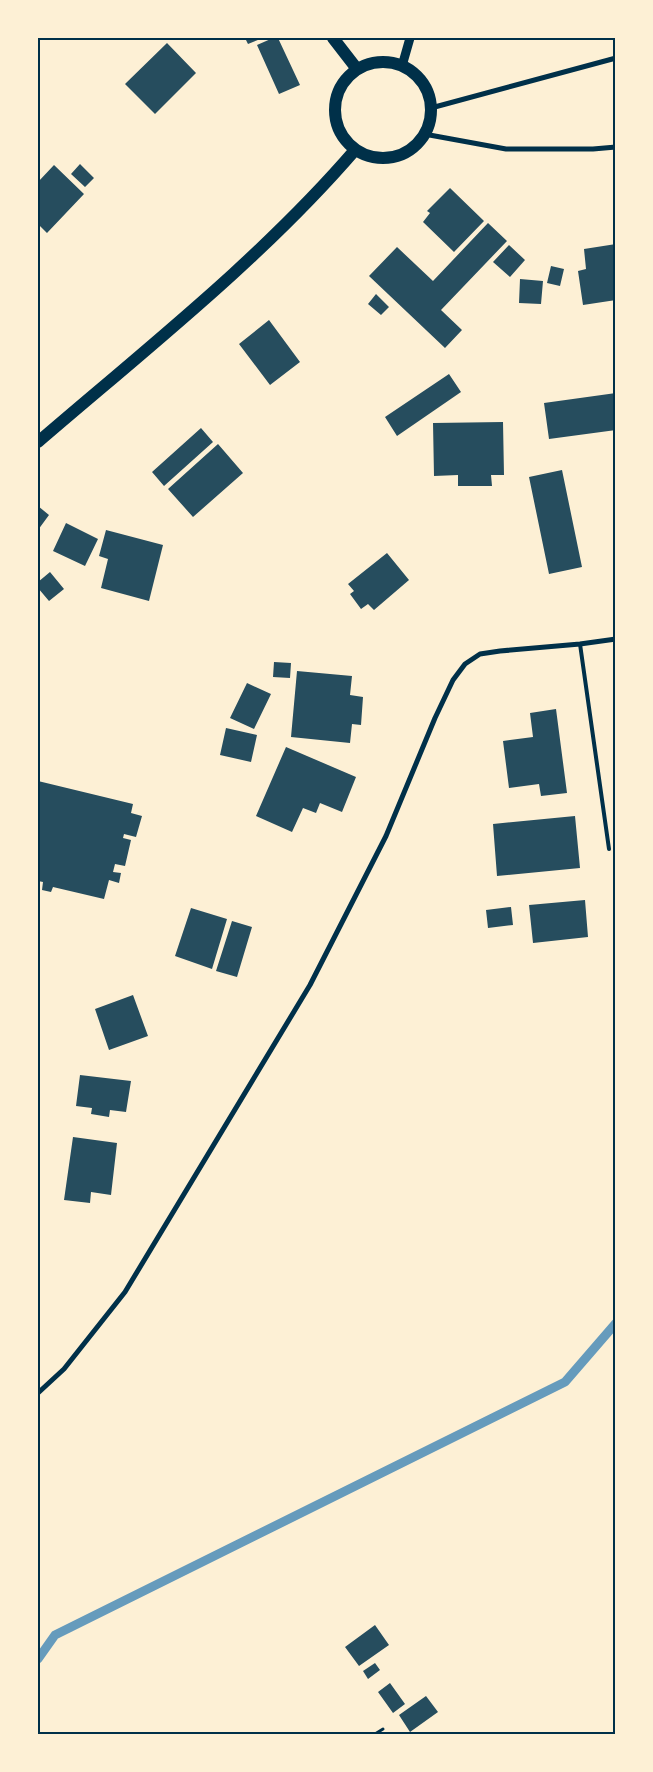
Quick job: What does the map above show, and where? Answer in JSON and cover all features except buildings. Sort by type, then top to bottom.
[{"type":"main road","points":[[333,38],[357,69]]},
{"type":"main road","points":[[387,62],[402,66],[414,73],[423,83],[429,95],[431,108],[430,122],[424,134],[414,146],[401,155],[385,158],[369,156],[355,150],[344,139],[337,125],[335,109],[338,94],[346,80],[357,69],[372,63],[387,62]]},
{"type":"main road","points":[[38,442],[253,256],[295,213],[312,199],[355,150]]},
{"type":"street","points":[[402,66],[410,38]]},
{"type":"street","points":[[431,108],[616,58]]},
{"type":"street","points":[[424,134],[506,149],[594,149],[616,147]]},
{"type":"street","points":[[38,1393],[64,1369],[125,1292],[310,985],[386,836],[435,718],[453,680],[465,664],[480,654],[580,644],[616,638]]},
{"type":"lane","points":[[580,644],[610,849]]},
{"type":"path","points":[[375,1734],[383,1729]]},
{"type":"waterway","points":[[38,1659],[55,1635],[565,1382],[616,1323]]}]
